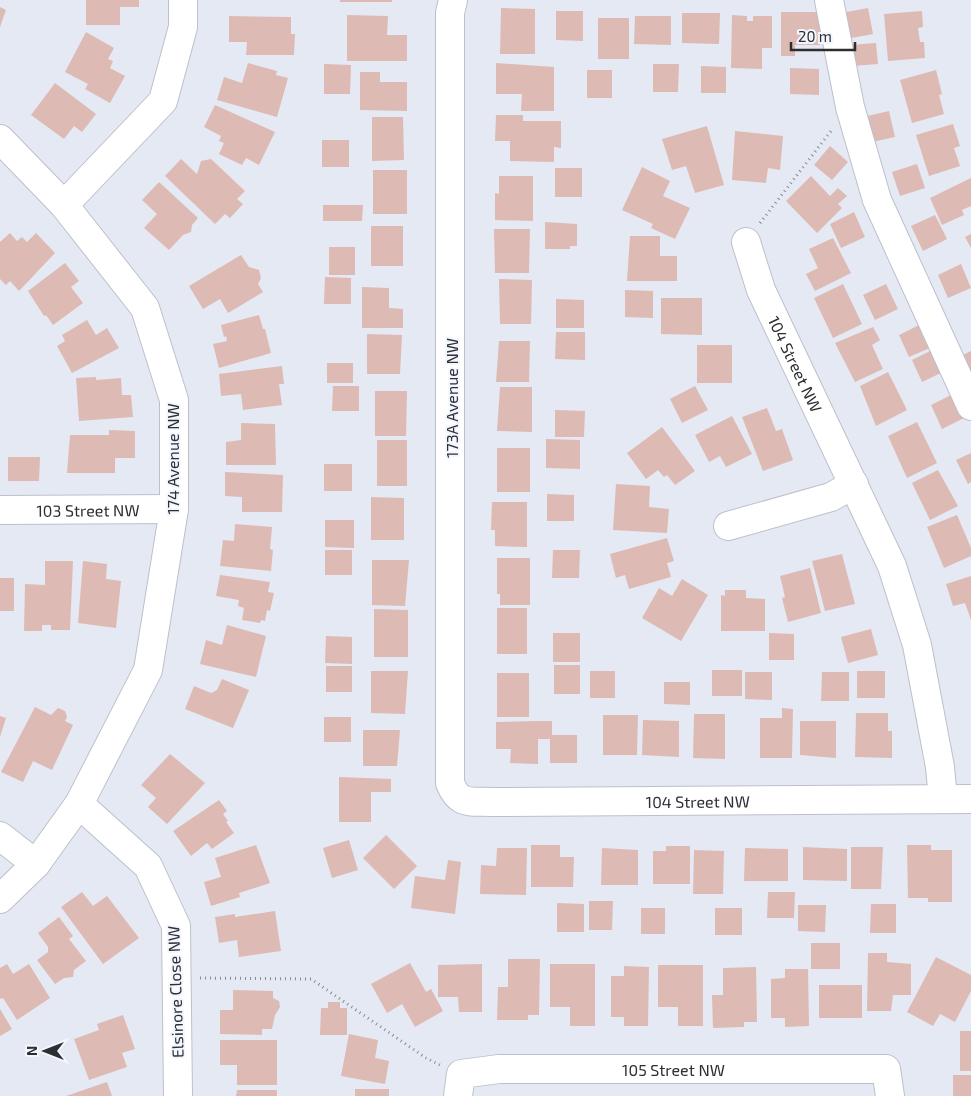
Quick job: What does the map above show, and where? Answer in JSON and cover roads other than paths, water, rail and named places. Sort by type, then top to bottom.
[{"type":"street","points":[[64,205],[163,102],[183,27],[183,0]]},
{"type":"street","name":"173A Avenue NW","points":[[453,0],[450,13],[450,783],[455,796]]},
{"type":"street","points":[[829,0],[850,107],[877,200],[971,406]]},
{"type":"street","name":"174 Avenue NW","points":[[0,139],[64,205],[145,308],[174,400],[174,509],[148,670],[79,804],[36,864],[0,900]]},
{"type":"street","name":"104 Street NW","points":[[746,242],[761,290],[892,566],[917,645],[940,767],[943,799]]},
{"type":"street","points":[[728,526],[831,497],[854,484]]},
{"type":"street","name":"103 Street NW","points":[[0,510],[174,509]]},
{"type":"street","name":"104 Street NW","points":[[455,796],[462,800],[492,802],[971,799]]},
{"type":"street","name":"Elsinore Close NW","points":[[79,804],[148,866],[176,926],[178,1096]]},
{"type":"street","points":[[0,836],[36,864]]},
{"type":"street","name":"105 Street NW","points":[[460,1085],[499,1069],[886,1070],[890,1096]]}]
